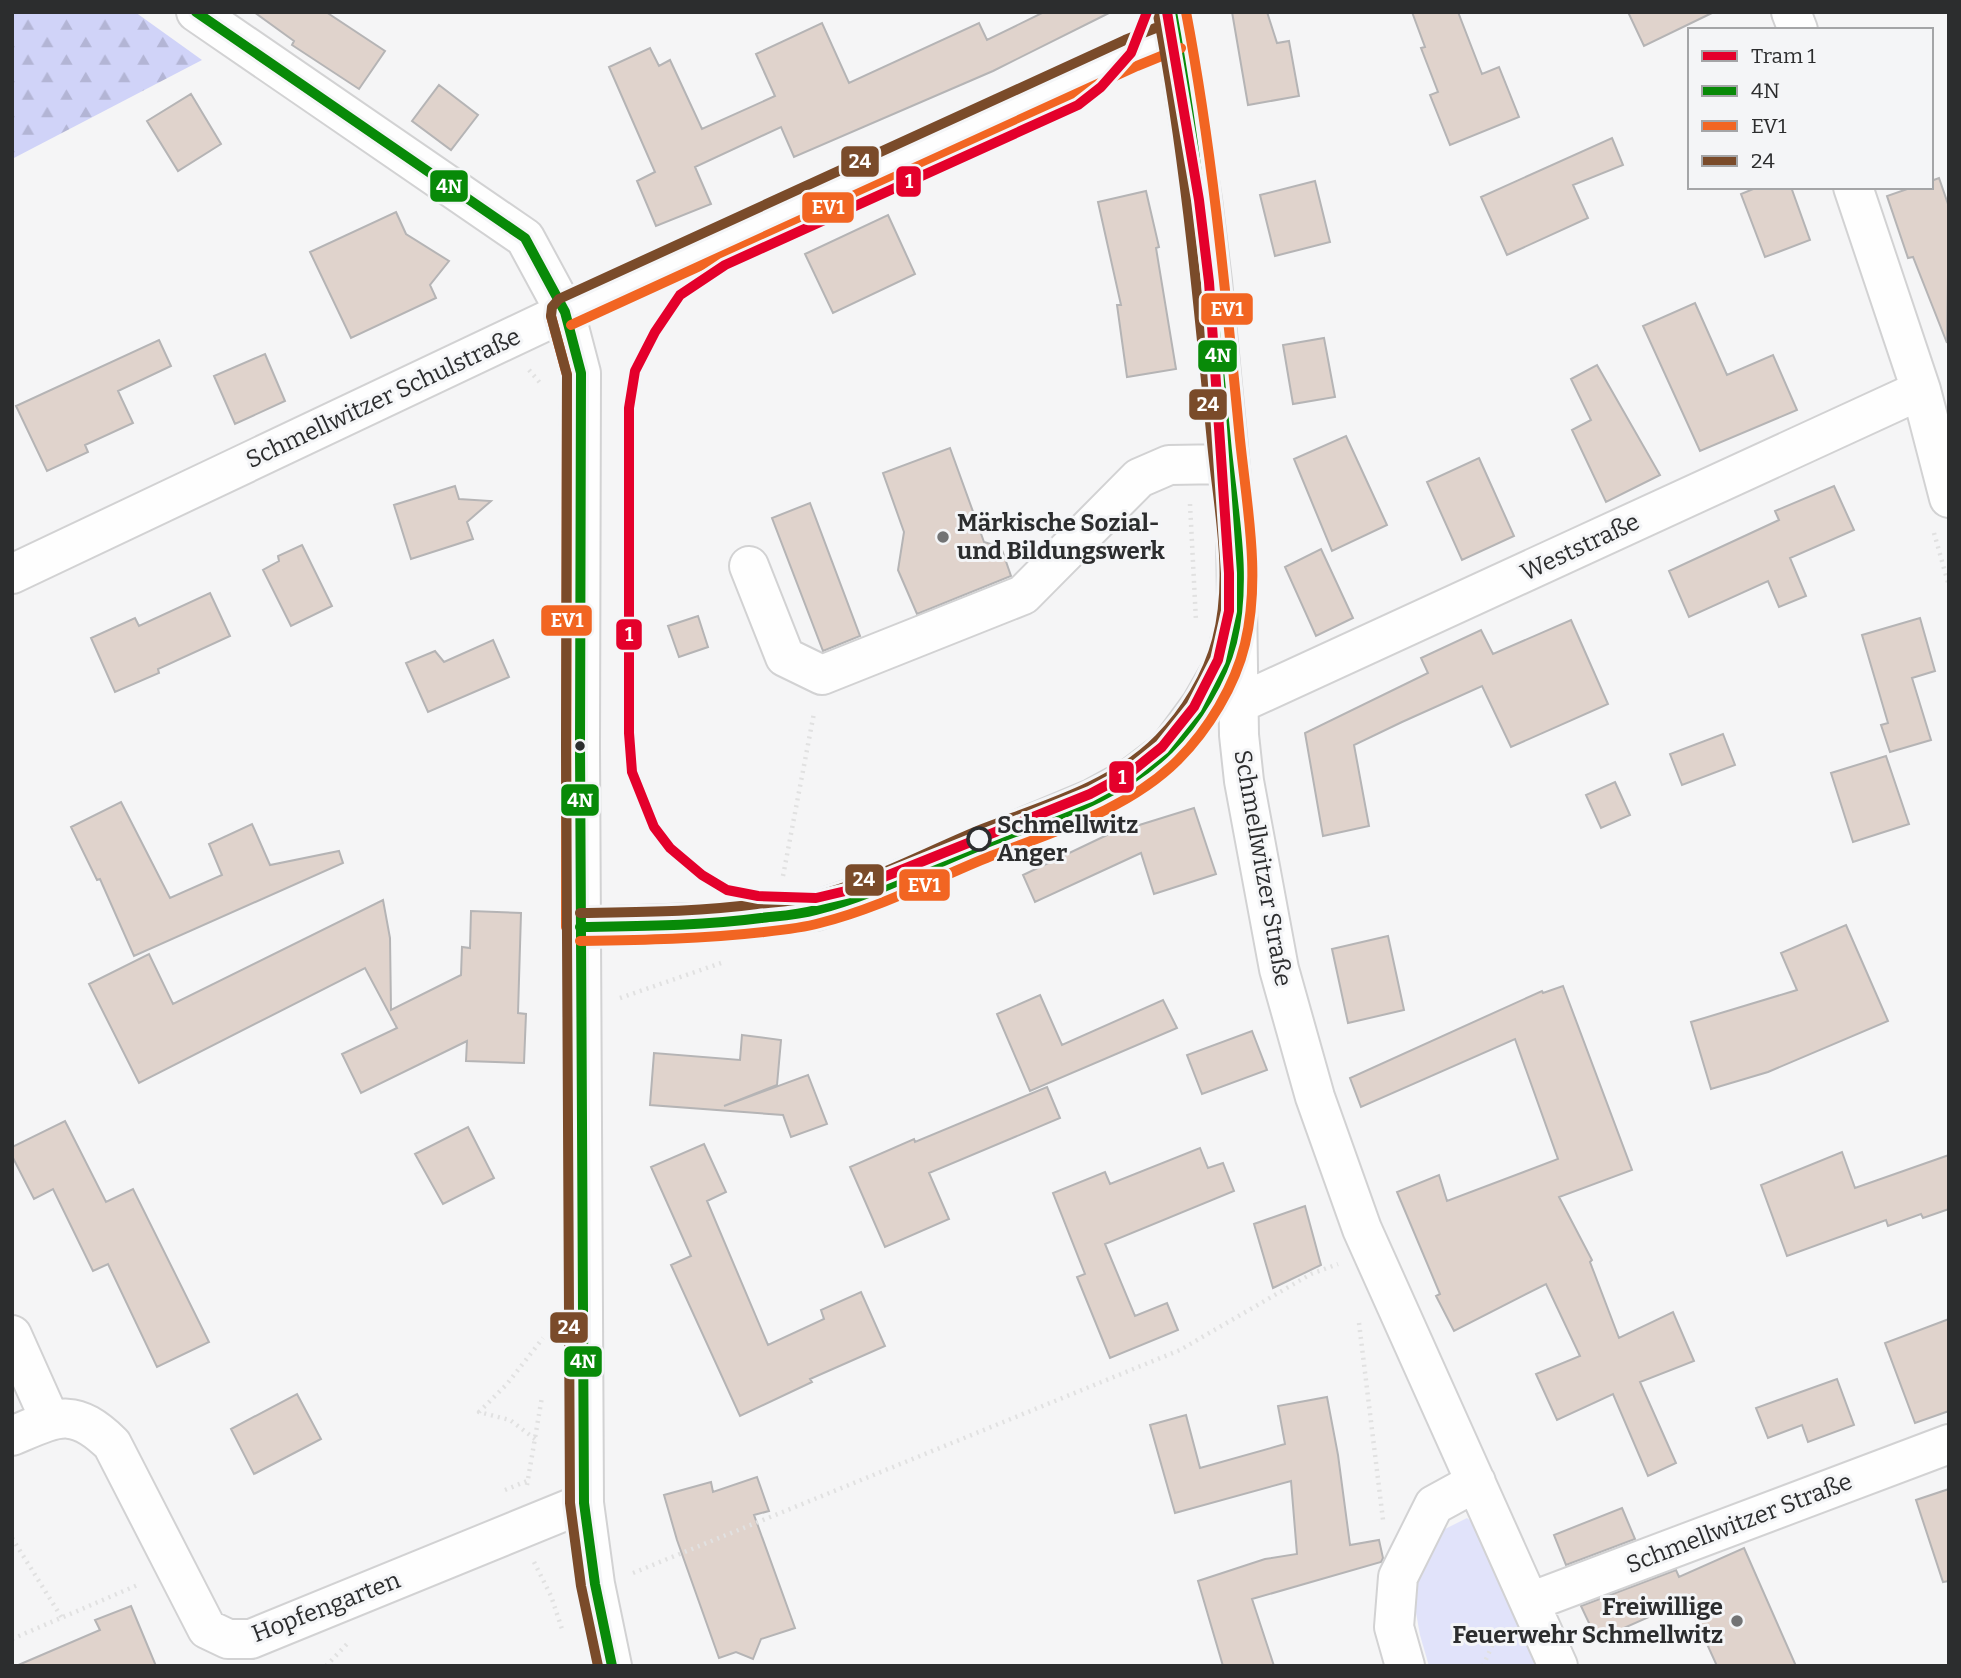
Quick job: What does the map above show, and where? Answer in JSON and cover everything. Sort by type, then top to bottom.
[{"type":"street","points":[[196,12],[524,238],[565,312],[581,373],[580,927],[584,1503],[595,1584],[612,1666]]},
{"type":"street","name":"Schmellwitzer Schulstraße","points":[[12,574],[565,312],[1118,59],[1174,24]]},
{"type":"street","name":"Schmellwitzer Straße","points":[[1174,24],[1212,281],[1236,531],[1238,704],[1244,781],[1279,969],[1315,1097],[1372,1252],[1558,1666]]},
{"type":"street","points":[[1854,189],[1921,390],[1949,498]]},
{"type":"street","name":"Weststraße","points":[[1238,704],[1921,390]]},
{"type":"street","points":[[750,566],[785,657],[822,675],[1023,595],[1139,478],[1169,465],[1229,464]]},
{"type":"street","points":[[580,927],[726,922],[815,911],[868,893],[1094,798],[1134,776],[1168,750],[1201,705],[1224,666],[1237,612]]},
{"type":"street","points":[[12,1335],[50,1420]]},
{"type":"street","name":"Hopfengarten","points":[[12,1436],[50,1420],[67,1418],[83,1421],[112,1444],[207,1629],[228,1639],[251,1639],[584,1503]]},
{"type":"street","name":"Schmellwitzer Straße","points":[[1530,1602],[1949,1444]]},
{"type":"street","points":[[1405,1666],[1394,1627],[1398,1577],[1434,1505],[1476,1482]]},
{"type":"path","points":[[520,369],[529,370],[543,386]]},
{"type":"path","points":[[1187,465],[1196,627]]},
{"type":"path","points":[[781,887],[822,675]]},
{"type":"path","points":[[613,1000],[731,959]]},
{"type":"path","points":[[627,1576],[1180,1350],[1311,1273],[1372,1252]]},
{"type":"path","points":[[535,1439],[510,1420],[478,1412],[507,1384],[550,1328]]},
{"type":"path","points":[[543,1391],[527,1480],[526,1527],[536,1568],[551,1596],[566,1643]]},
{"type":"path","points":[[12,1538],[62,1618]]},
{"type":"path","points":[[12,1639],[145,1582]]},
{"type":"shaded area","points":[[1467,1518],[1481,1529],[1540,1666],[1429,1666],[1411,1585],[1429,1537]]},
{"type":"green space","points":[[12,12],[135,12],[202,60],[12,159]]},
{"type":"building","points":[[254,12],[326,12],[385,51],[359,89],[292,45],[294,41]]},
{"type":"building","points":[[1044,12],[1111,12],[993,71],[794,157],[781,127],[695,167],[711,204],[656,226],[637,181],[655,172],[609,67],[650,48],[659,66],[670,60],[702,129],[775,96],[756,54],[822,23],[849,83],[979,23],[987,40]]},
{"type":"building","points":[[1232,12],[1267,12],[1277,43],[1289,41],[1299,96],[1248,105]]},
{"type":"building","points":[[1412,12],[1458,12],[1482,74],[1499,67],[1519,117],[1450,145],[1430,95],[1438,92],[1421,48],[1425,47]]},
{"type":"building","points":[[1628,12],[1714,12],[1644,46]]},
{"type":"building","points":[[439,85],[478,115],[451,150],[412,121]]},
{"type":"building","points":[[191,94],[221,144],[178,171],[147,121]]},
{"type":"building","points":[[1612,138],[1623,165],[1573,185],[1588,218],[1507,255],[1481,197]]},
{"type":"building","points":[[1939,178],[1949,207],[1947,343],[1913,257],[1908,258],[1887,196],[1907,189],[1933,189],[1933,180]]},
{"type":"building","points":[[1315,181],[1330,242],[1275,256],[1260,195]]},
{"type":"building","points":[[1753,189],[1792,189],[1810,240],[1765,257],[1741,194]]},
{"type":"building","points":[[1146,191],[1159,247],[1156,248],[1176,369],[1127,377],[1117,305],[1121,305],[1098,202]]},
{"type":"building","points":[[396,212],[406,234],[449,261],[430,285],[436,298],[351,338],[310,252]]},
{"type":"building","points":[[888,215],[915,274],[833,313],[805,254]]},
{"type":"building","points":[[1695,303],[1727,375],[1773,355],[1797,410],[1700,451],[1643,326]]},
{"type":"building","points":[[1324,338],[1335,397],[1293,404],[1283,345]]},
{"type":"building","points":[[159,340],[171,366],[118,391],[133,423],[85,445],[88,452],[47,471],[16,406]]},
{"type":"building","points":[[265,354],[285,401],[235,424],[214,376]]},
{"type":"building","points":[[1597,365],[1660,475],[1606,502],[1572,430],[1591,420],[1571,379]]},
{"type":"building","points":[[1346,436],[1387,525],[1332,551],[1294,459]]},
{"type":"building","name":"Märkische Sozial- und Bildungswerk","points":[[950,448],[984,542],[1001,547],[1011,576],[917,614],[898,570],[904,532],[883,473]]},
{"type":"building","points":[[1479,458],[1514,536],[1462,560],[1427,482]]},
{"type":"building","points":[[455,486],[459,499],[491,501],[467,522],[473,539],[411,559],[394,505]]},
{"type":"building","points":[[1834,486],[1854,530],[1790,558],[1806,596],[1779,607],[1768,581],[1689,617],[1669,571],[1779,520],[1775,511]]},
{"type":"building","points":[[810,503],[860,636],[823,651],[772,518]]},
{"type":"building","points":[[302,545],[332,606],[291,626],[263,570],[279,561],[278,556]]},
{"type":"building","points":[[1321,549],[1353,618],[1316,636],[1285,567]]},
{"type":"building","points":[[210,593],[230,636],[158,669],[159,673],[115,692],[91,638],[135,618],[139,626]]},
{"type":"building","points":[[698,616],[708,647],[679,657],[668,626]]},
{"type":"building","points":[[1920,618],[1935,671],[1912,678],[1931,740],[1890,752],[1881,725],[1888,723],[1862,635]]},
{"type":"building","points":[[1571,620],[1608,704],[1511,747],[1482,686],[1402,722],[1354,745],[1369,826],[1323,836],[1305,733],[1428,673],[1421,658],[1481,630],[1493,654]]},
{"type":"building","points":[[493,640],[509,677],[428,712],[406,663],[435,651],[444,662]]},
{"type":"building","points":[[1723,734],[1735,765],[1682,785],[1670,754]]},
{"type":"building","points":[[1886,756],[1909,824],[1853,842],[1831,773]]},
{"type":"building","points":[[1615,782],[1630,815],[1601,828],[1586,795]]},
{"type":"building","points":[[121,802],[170,898],[222,875],[209,844],[252,824],[270,865],[339,851],[343,863],[134,956],[100,879],[97,880],[71,827]]},
{"type":"building","points":[[1194,808],[1216,874],[1154,894],[1141,853],[1035,902],[1023,875],[1107,835]]},
{"type":"building","points":[[383,900],[390,938],[391,1010],[461,975],[462,947],[470,948],[471,911],[521,913],[518,1013],[526,1014],[524,1063],[466,1061],[467,1041],[361,1093],[342,1054],[397,1028],[365,968],[139,1083],[89,984],[149,954],[173,1004]]},
{"type":"building","points":[[1846,925],[1888,1021],[1768,1072],[1711,1089],[1691,1022],[1797,990],[1781,953]]},
{"type":"building","points":[[1388,936],[1404,1010],[1348,1023],[1332,949]]},
{"type":"building","points":[[1563,986],[1632,1170],[1559,1197],[1592,1260],[1590,1262],[1619,1338],[1673,1312],[1694,1361],[1640,1382],[1676,1463],[1648,1476],[1613,1394],[1557,1420],[1536,1374],[1580,1356],[1546,1284],[1454,1331],[1436,1296],[1440,1294],[1397,1192],[1439,1175],[1447,1201],[1558,1159],[1515,1039],[1361,1107],[1350,1078],[1542,991],[1543,993]]},
{"type":"building","points":[[1040,995],[1062,1045],[1163,1000],[1177,1028],[1030,1091],[997,1014]]},
{"type":"building","points":[[1252,1031],[1267,1070],[1202,1094],[1187,1055]]},
{"type":"building","points":[[742,1035],[781,1040],[777,1085],[724,1106],[808,1075],[827,1124],[791,1137],[783,1115],[650,1105],[654,1053],[740,1060]]},
{"type":"building","points":[[1047,1087],[1060,1118],[929,1173],[949,1219],[885,1247],[850,1167]]},
{"type":"building","points":[[65,1121],[106,1202],[133,1189],[209,1342],[157,1367],[108,1264],[93,1271],[53,1189],[34,1199],[12,1156],[12,1147]]},
{"type":"building","points":[[468,1127],[494,1178],[443,1204],[415,1154]]},
{"type":"building","points":[[704,1144],[726,1192],[707,1201],[768,1345],[824,1319],[821,1310],[861,1292],[885,1346],[810,1379],[812,1382],[740,1416],[671,1265],[691,1256],[651,1167]]},
{"type":"building","points":[[1200,1148],[1208,1168],[1223,1163],[1234,1191],[1105,1244],[1135,1316],[1167,1303],[1178,1330],[1110,1358],[1077,1277],[1085,1274],[1053,1193],[1105,1172],[1110,1184]]},
{"type":"building","points":[[1842,1152],[1855,1188],[1949,1155],[1949,1209],[1923,1218],[1921,1214],[1888,1226],[1886,1220],[1787,1256],[1761,1185]]},
{"type":"building","points":[[1305,1206],[1321,1265],[1273,1288],[1254,1224]]},
{"type":"building","points":[[1949,1319],[1949,1411],[1915,1423],[1885,1343]]},
{"type":"building","points":[[1837,1379],[1854,1425],[1808,1442],[1802,1425],[1768,1438],[1756,1408]]},
{"type":"building","points":[[297,1394],[321,1439],[254,1474],[231,1429]]},
{"type":"building","points":[[1327,1397],[1350,1545],[1379,1540],[1383,1558],[1381,1562],[1252,1599],[1274,1666],[1223,1666],[1198,1581],[1265,1559],[1297,1554],[1291,1481],[1175,1513],[1150,1425],[1186,1415],[1200,1468],[1285,1444],[1278,1406]]},
{"type":"building","points":[[757,1477],[769,1511],[754,1515],[795,1628],[761,1639],[753,1659],[736,1652],[719,1658],[664,1495],[711,1482],[713,1492]]},
{"type":"building","points":[[1949,1489],[1949,1581],[1943,1582],[1916,1500]]},
{"type":"building","points":[[1622,1508],[1635,1539],[1566,1565],[1554,1535]]},
{"type":"building","name":"Freiwillige Feuerwehr Schmellwitz","points":[[1744,1548],[1796,1666],[1717,1666],[1687,1600],[1597,1640],[1581,1606],[1676,1570],[1679,1577]]},
{"type":"building","points":[[131,1606],[156,1666],[16,1666],[100,1630],[95,1620]]},
{"type":"tram line","name":"1","points":[[1147,12],[1131,53],[1101,87],[1078,105],[725,265],[680,295],[655,332],[635,371],[629,408],[629,733],[632,772],[654,827],[670,848],[702,875],[727,890],[758,896],[816,898],[854,889],[1090,794],[1131,772],[1162,747],[1194,707],[1218,660],[1229,611],[1229,573],[1209,282],[1199,200],[1167,12]]},
{"type":"transit line","name":"4N","points":[[196,12],[525,238],[565,312],[581,373],[584,1503],[595,1584],[612,1666]]},
{"type":"transit line","name":"4N","points":[[580,927],[738,921],[802,913],[838,904],[1106,794],[1150,766],[1169,749],[1199,713],[1222,671],[1232,642],[1237,617],[1239,567],[1204,226],[1172,12]]},
{"type":"transit line","name":"EV1","points":[[580,941],[741,934],[792,929],[842,917],[907,893],[1114,806],[1137,793],[1178,760],[1210,721],[1235,676],[1245,644],[1250,619],[1252,568],[1218,226],[1186,12]]},
{"type":"transit line","name":"24","points":[[580,913],[713,909],[798,900],[833,891],[1073,794],[1119,771],[1159,739],[1186,705],[1202,680],[1217,640],[1224,591],[1223,541],[1190,228],[1158,15]]},
{"type":"transit line","name":"24","points":[[598,1666],[581,1586],[570,1503],[567,375],[551,316],[552,307],[559,299],[1125,40],[1171,22]]},
{"type":"transit line","name":"EV1","points":[[571,325],[1181,48]]},
{"type":"transit line","name":"EV1","points":[[551,316],[567,375],[566,927]]},
{"type":"place","name":"Märkische Sozial- und Bildungswerk","points":[[943,537]]},
{"type":"place","name":"Schmellwitz Anger","points":[[979,839]]},
{"type":"place","name":"Freiwillige Feuerwehr Schmellwitz","points":[[1737,1621]]}]
